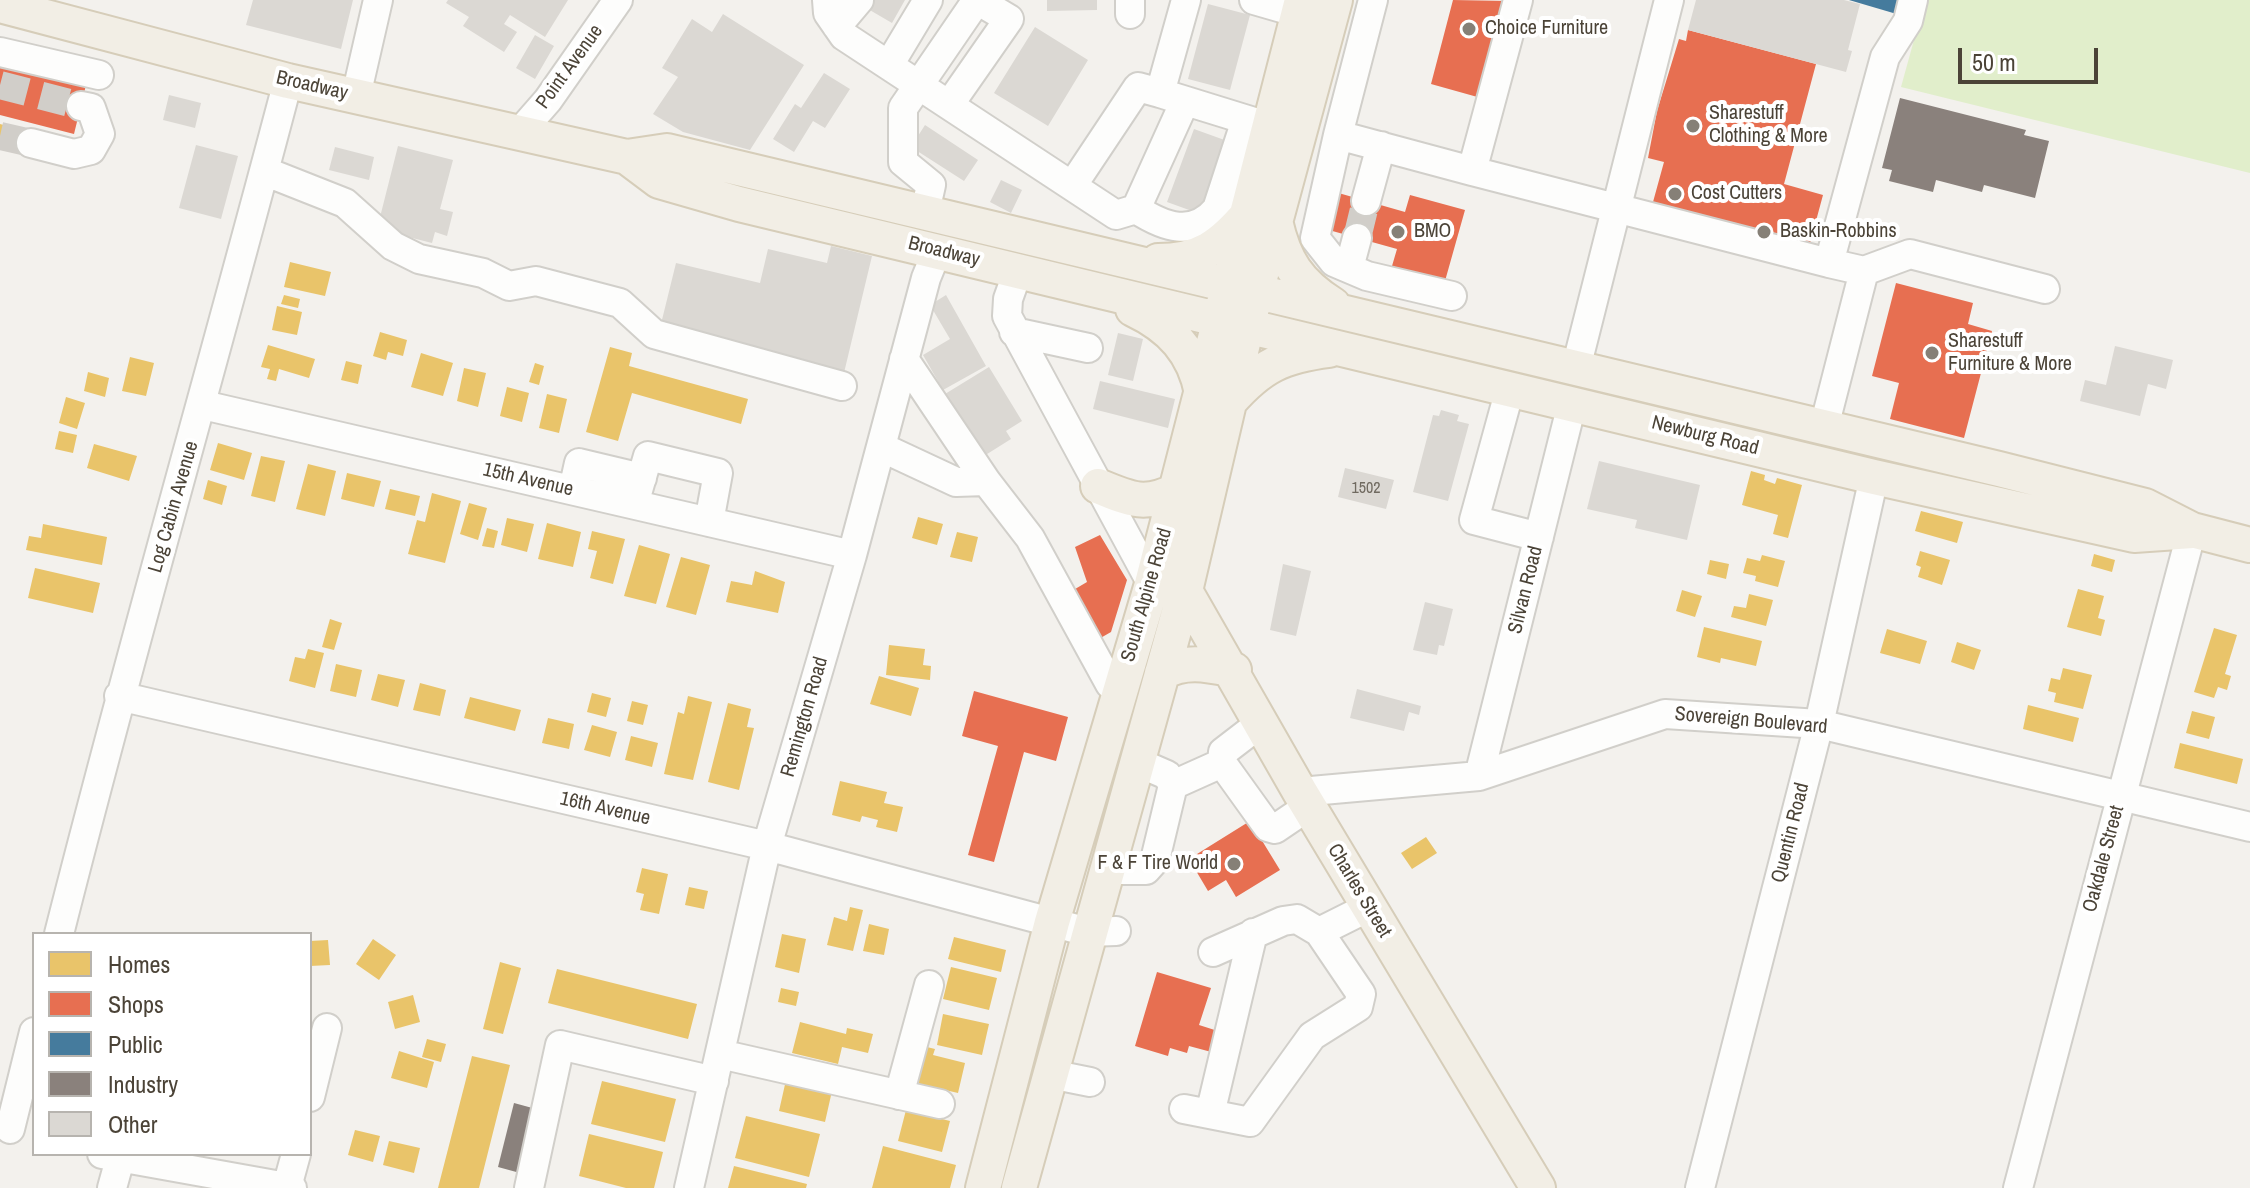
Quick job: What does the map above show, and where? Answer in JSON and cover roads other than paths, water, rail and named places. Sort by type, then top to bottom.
[{"type":"main road","points":[[25,0],[73,25]]},
{"type":"main road","name":"South Alpine Road","points":[[1019,1188],[1050,1074],[1102,932],[1107,870],[1185,591],[1216,398],[1262,217],[1335,0]]},
{"type":"main road","name":"Broadway","points":[[0,5],[288,81],[627,157],[667,151],[1243,289]]},
{"type":"main road","name":"South Alpine Road","points":[[1262,217],[1258,123],[1300,6]]},
{"type":"main road","name":"Broadway","points":[[627,157],[659,181],[1234,323]]},
{"type":"main road","points":[[1135,263],[1178,261],[1203,256],[1262,217],[1290,269],[1307,289],[1347,314]]},
{"type":"main road","points":[[1085,287],[1166,328],[1184,346],[1216,398],[1277,361],[1340,348]]},
{"type":"main road","name":"Newburg Road","points":[[1243,289],[2145,506],[2192,530],[2250,545]]},
{"type":"main road","name":"Newburg Road","points":[[1234,323],[1874,477],[2134,535],[2192,530]]},
{"type":"main road","name":"South Alpine Road","points":[[983,1188],[1052,922],[1177,490],[1216,398]]},
{"type":"main road","points":[[1815,462],[1824,427]]},
{"type":"main road","points":[[1098,486],[1143,501],[1158,500],[1177,490]]},
{"type":"main road","name":"Charles Street","points":[[1185,591],[1234,670],[1304,799],[1538,1188]]},
{"type":"main road","points":[[1162,673],[1175,665],[1188,664],[1234,670]]},
{"type":"street","points":[[356,96],[378,0]]},
{"type":"street","name":"Point Avenue","points":[[520,132],[548,100],[618,0]]},
{"type":"street","points":[[889,65],[928,0]]},
{"type":"street","points":[[925,212],[931,185],[903,162],[903,108],[977,0],[1009,19],[949,105]]},
{"type":"street","points":[[1136,209],[1172,97],[1186,0]]},
{"type":"street","points":[[1254,0],[1300,6]]},
{"type":"street","points":[[1373,0],[1315,238],[1334,262],[1452,296]]},
{"type":"street","points":[[1472,171],[1518,0]]},
{"type":"street","points":[[1576,368],[1669,0]]},
{"type":"street","points":[[1829,263],[1885,57],[1908,21],[1913,0]]},
{"type":"street","points":[[861,1],[832,13],[844,36],[1116,215],[1136,209],[1171,227],[1190,228],[1207,221],[1217,209],[1258,123],[1138,87],[1072,186]]},
{"type":"street","points":[[0,52],[99,75]]},
{"type":"street","name":"Log Cabin Avenue","points":[[60,932],[119,696],[203,405],[288,81]]},
{"type":"street","points":[[31,143],[74,154],[91,150],[100,134],[86,107]]},
{"type":"street","points":[[1338,135],[1864,271],[1910,254],[2045,289]]},
{"type":"street","points":[[1366,201],[1381,146]]},
{"type":"street","points":[[264,171],[345,203],[393,246],[419,259],[483,273],[509,286],[536,281],[620,303],[654,334],[842,386]]},
{"type":"street","points":[[1349,268],[1357,238]]},
{"type":"street","name":"Remington Road","points":[[689,1188],[767,846],[937,251]]},
{"type":"street","points":[[1018,271],[1008,299],[1007,316],[1152,584]]},
{"type":"street","points":[[1824,427],[1864,271]]},
{"type":"street","points":[[1014,332],[1088,348]]},
{"type":"street","points":[[904,359],[986,481],[1030,538],[1110,684]]},
{"type":"street","points":[[1510,389],[1474,520],[1539,537]]},
{"type":"street","name":"Silvan Road","points":[[1479,776],[1572,404]]},
{"type":"street","name":"15th Avenue","points":[[203,405],[573,490],[638,491],[709,522],[852,555]]},
{"type":"street","points":[[881,447],[956,482],[986,481]]},
{"type":"street","points":[[638,491],[648,456],[718,473],[709,522]]},
{"type":"street","name":"Quentin Road","points":[[1700,1188],[1819,724],[1874,477]]},
{"type":"street","name":"Oakdale Street","points":[[2018,1188],[2192,530]]},
{"type":"street","name":"16th Avenue","points":[[119,696],[767,846],[1052,922],[1102,932]]},
{"type":"street","name":"Sovereign Boulevard","points":[[1304,799],[1479,776],[1665,714],[1819,724],[2250,827]]},
{"type":"street","points":[[1262,722],[1223,752],[1222,763],[1268,827],[1275,829],[1304,799]]},
{"type":"street","points":[[1107,870],[1146,870],[1155,860],[1173,785],[1167,775],[1137,762]]},
{"type":"street","points":[[1173,785],[1222,763]]},
{"type":"street","points":[[1319,932],[1369,907]]},
{"type":"street","points":[[1213,952],[1253,933],[1297,919],[1319,932],[1361,994],[1358,1007],[1312,1036],[1250,1122],[1197,1112],[1253,933]]},
{"type":"street","points":[[899,1095],[929,985]]},
{"type":"street","points":[[312,1089],[327,1028]]},
{"type":"street","points":[[15,1131],[32,1042]]},
{"type":"street","points":[[529,1188],[560,1045],[714,1081]]},
{"type":"street","points":[[720,1054],[940,1104]]},
{"type":"street","points":[[1050,1074],[1090,1082]]},
{"type":"street","points":[[112,1188],[111,1156],[289,1188],[296,1156]]},
{"type":"tunnel","points":[[0,85],[81,106]]},
{"type":"tunnel","points":[[0,136],[31,143]]},
{"type":"tunnel","points":[[1357,238],[1366,201]]},
{"type":"place","name":"Choice Furniture","points":[[1469,29]]},
{"type":"place","name":"Sharestuff Clothing & More","points":[[1693,126]]},
{"type":"place","name":"Cost Cutters","points":[[1675,194]]},
{"type":"place","name":"BMO","points":[[1398,232]]},
{"type":"place","name":"Baskin-Robbins","points":[[1764,232]]},
{"type":"place","name":"Sharestuff Furniture & More","points":[[1932,353]]},
{"type":"place","name":"F & F Tire World","points":[[1234,864]]}]
